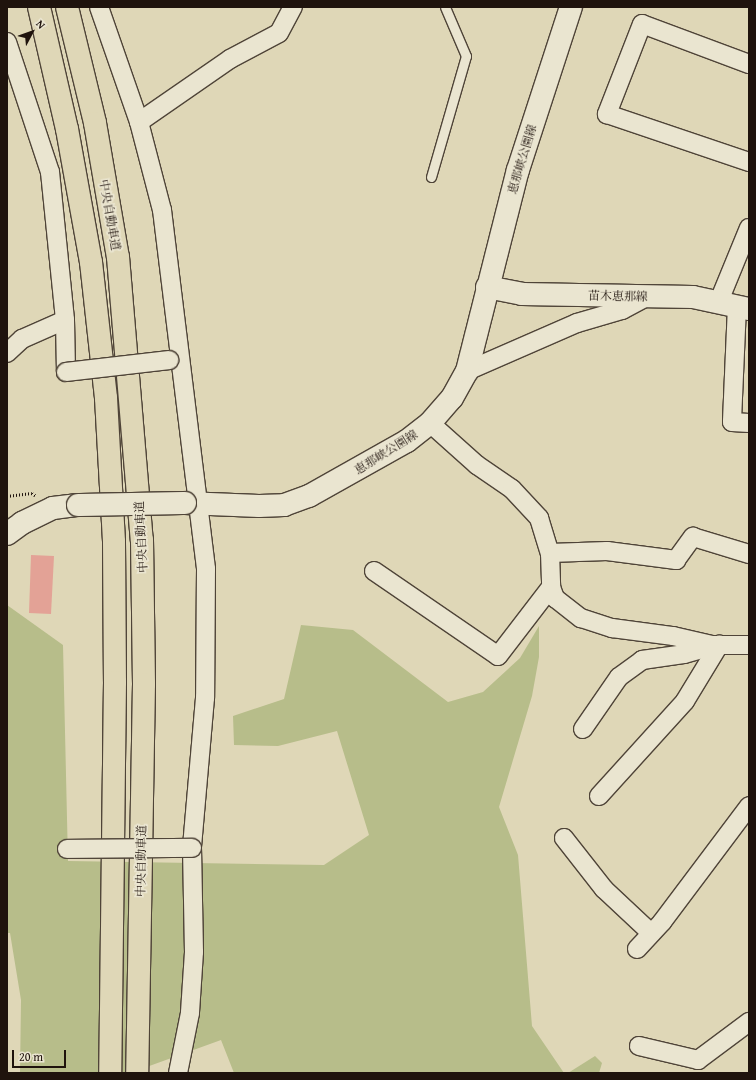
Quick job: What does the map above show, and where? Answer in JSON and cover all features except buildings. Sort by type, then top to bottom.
[{"type":"highway","points":[[39,7],[67,129],[91,262],[106,398],[114,542],[116,682],[110,1073]]},
{"type":"highway","name":"中央自動車道","points":[[67,7],[95,123],[118,257],[142,532],[144,684],[137,1073]]},
{"type":"main road","name":"恵那峡公園線","points":[[7,534],[22,523],[54,508],[78,505],[191,503],[259,506],[284,505],[309,496],[386,455],[430,424],[452,398],[467,371],[487,287],[518,170],[571,7]]},
{"type":"main road","name":"苗木恵那線","points":[[487,287],[522,294],[646,298],[693,297],[735,305]]},
{"type":"street","points":[[99,7],[139,122],[162,210],[174,358],[191,503],[206,569],[205,698],[192,848],[194,952],[190,1013],[178,1073]]},
{"type":"street","points":[[139,122],[230,59],[279,33],[293,7]]},
{"type":"street","points":[[749,64],[642,24],[607,114],[749,162]]},
{"type":"street","points":[[7,42],[50,172],[65,320],[66,372],[174,358]]},
{"type":"street","points":[[749,228],[735,305],[732,422],[749,423]]},
{"type":"street","points":[[467,371],[577,323],[622,310],[646,298]]},
{"type":"street","points":[[7,353],[22,339],[65,320]]},
{"type":"street","points":[[430,424],[477,465],[512,489],[539,518],[550,553],[551,587],[555,598],[581,618],[612,628],[719,645],[749,645]]},
{"type":"street","points":[[550,553],[607,550],[676,560],[693,537],[749,554]]},
{"type":"street","points":[[374,571],[498,656],[551,587]]},
{"type":"street","points":[[583,729],[619,677],[642,660],[684,654],[719,645]]},
{"type":"street","points":[[599,796],[685,701],[719,645]]},
{"type":"street","points":[[637,949],[651,934],[749,806]]},
{"type":"street","points":[[564,838],[604,889],[651,934]]},
{"type":"street","points":[[68,849],[192,848]]},
{"type":"street","points":[[639,1046],[698,1060],[749,1022]]},
{"type":"lane","points":[[431,177],[466,56],[445,7]]},
{"type":"green space","points":[[7,605],[63,645],[68,861],[324,865],[369,835],[337,731],[278,746],[234,745],[233,716],[284,699],[301,625],[353,630],[448,702],[483,692],[520,658],[539,626],[539,657],[532,696],[499,807],[518,855],[532,1026],[564,1073],[234,1073],[221,1040],[130,1073],[20,1073],[21,1000],[10,933],[7,933]]},
{"type":"green space","points":[[595,1056],[602,1063],[599,1073],[568,1073]]}]
